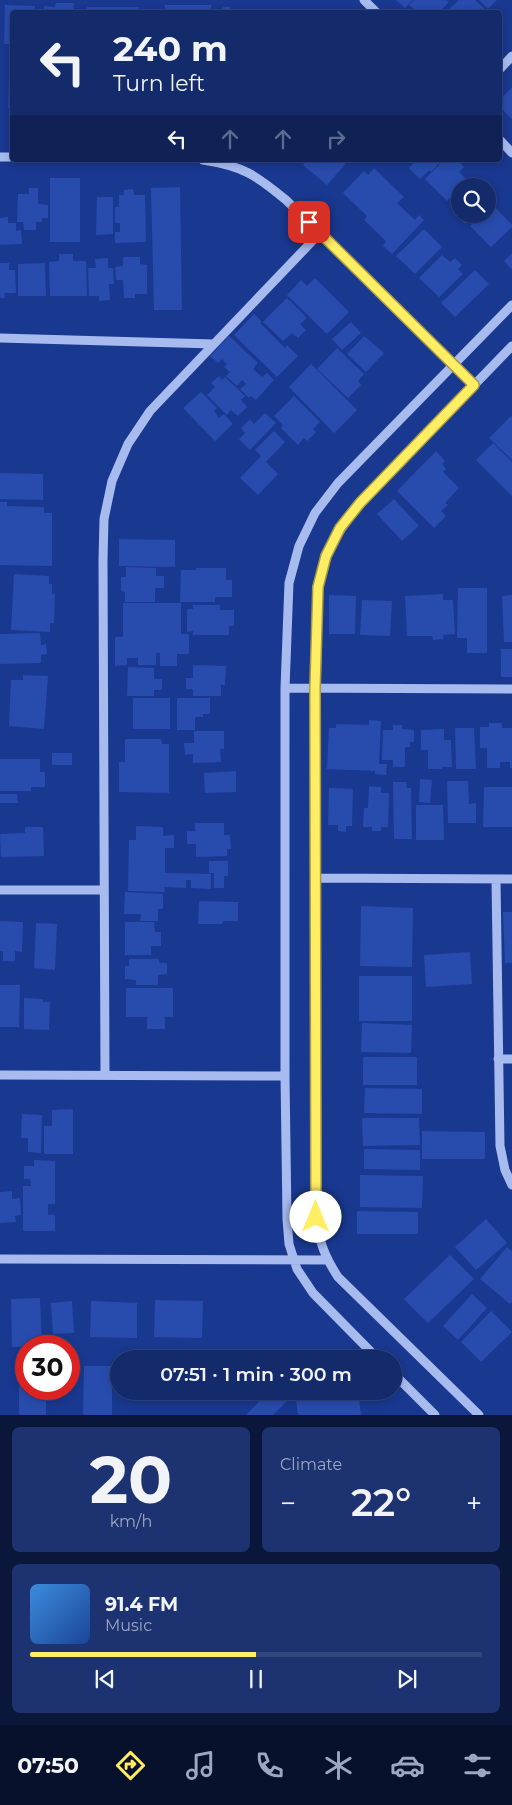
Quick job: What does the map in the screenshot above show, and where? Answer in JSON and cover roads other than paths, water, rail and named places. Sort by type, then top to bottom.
[{"type":"street","points":[[364,0],[374,10]]},
{"type":"street","points":[[502,66],[512,56]]},
{"type":"street","points":[[502,142],[512,153]]},
{"type":"street","points":[[219,162],[227,163],[259,178],[286,200],[474,385]]},
{"type":"street","points":[[105,1075],[104,520],[112,480],[128,444],[150,411],[320,233]]},
{"type":"street","points":[[369,1350],[313,1293],[298,1269],[289,1244],[285,1076],[285,688],[289,583],[298,546],[315,513],[338,483],[512,305]]},
{"type":"street","points":[[0,338],[214,344]]},
{"type":"street","points":[[479,1415],[338,1278],[327,1260],[319,1239],[316,1217],[315,878],[315,688],[318,587],[326,556],[340,528],[360,503],[512,346]]},
{"type":"street","points":[[285,688],[512,689]]},
{"type":"street","points":[[315,878],[512,879]]},
{"type":"street","points":[[496,879],[500,1146],[505,1170],[512,1185]]},
{"type":"street","points":[[0,890],[104,890]]},
{"type":"street","points":[[498,1059],[512,1059]]},
{"type":"street","points":[[0,1076],[285,1076]]},
{"type":"street","points":[[0,1259],[327,1260]]},
{"type":"street","points":[[402,1382],[435,1415]]}]
